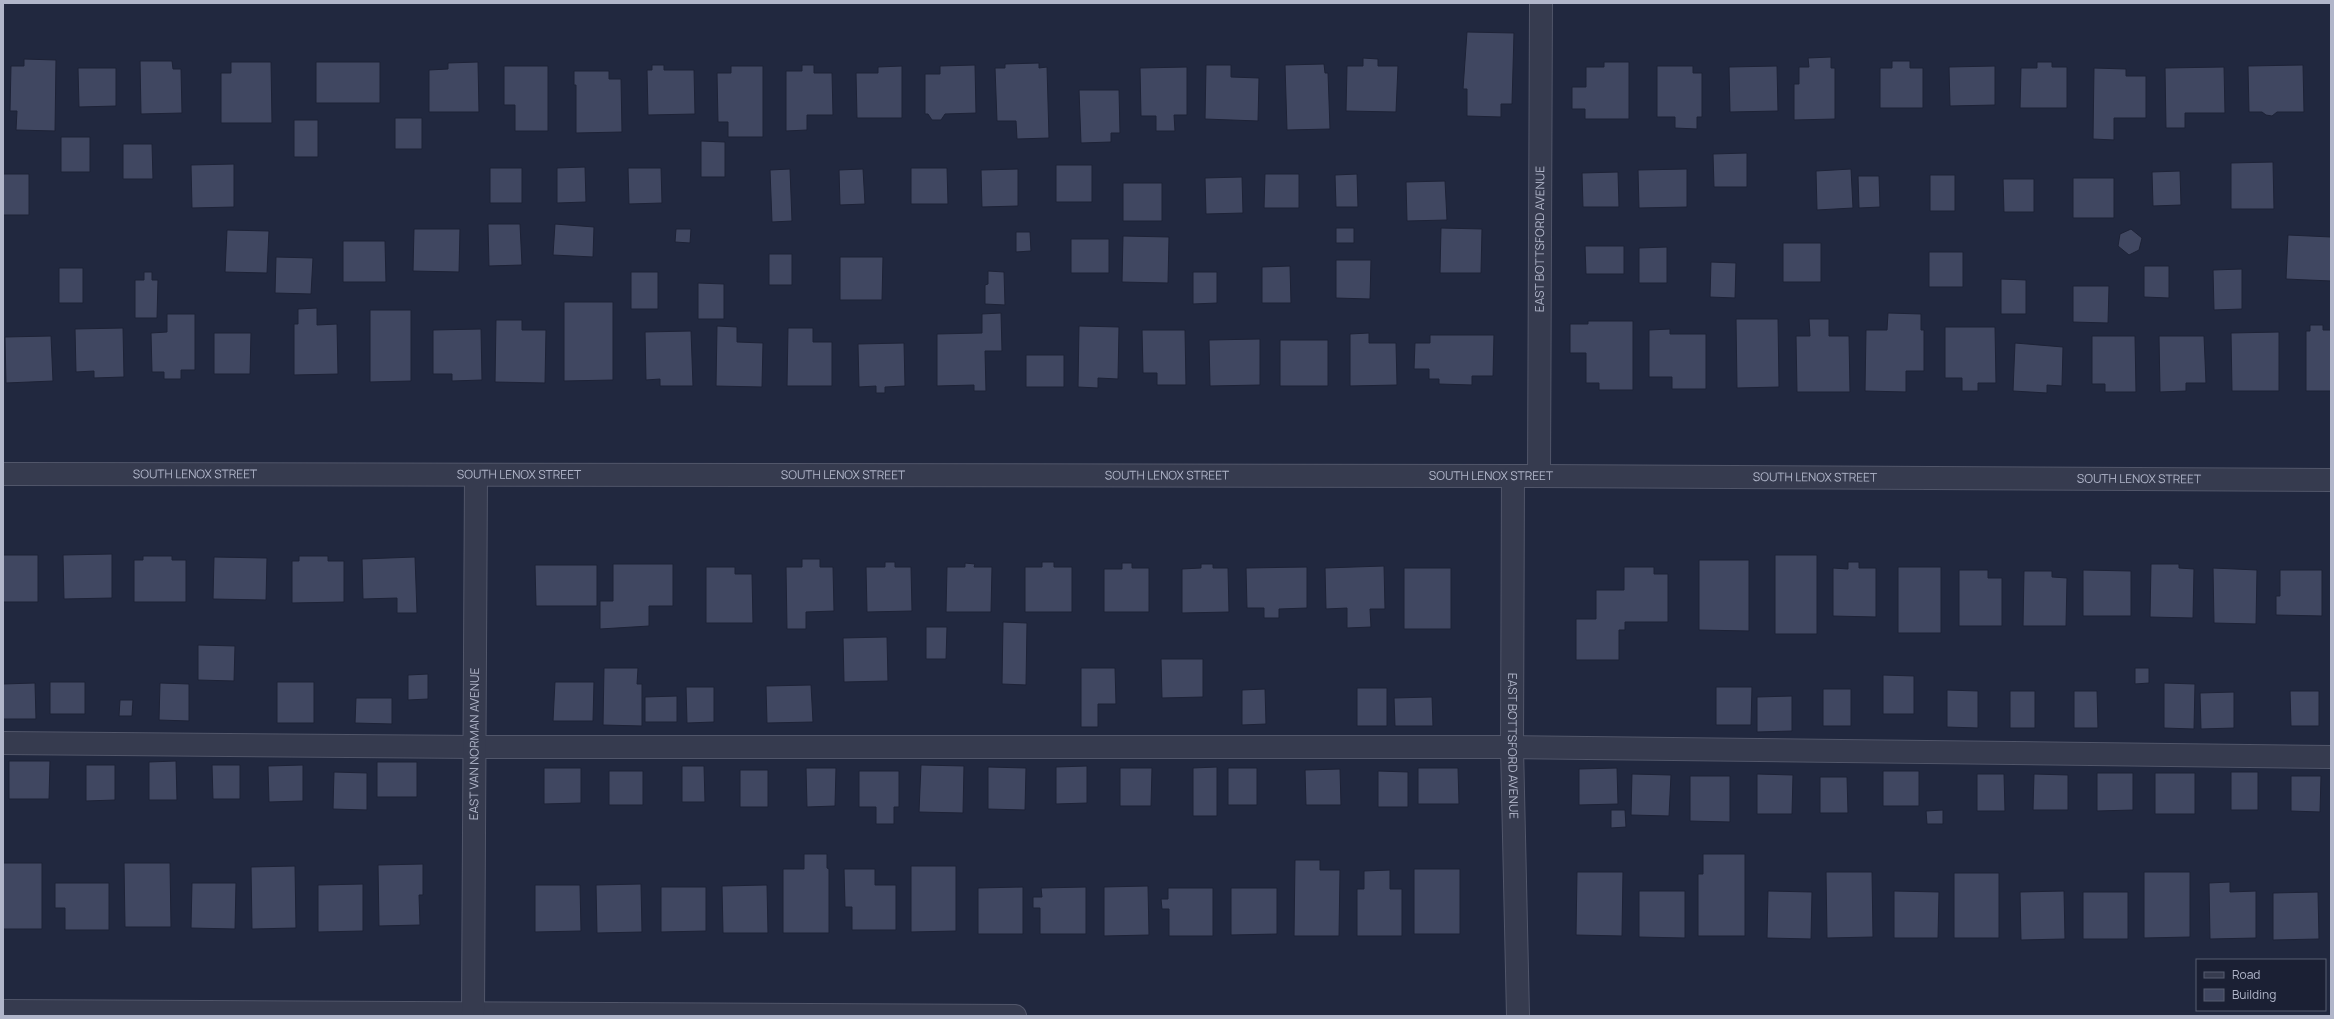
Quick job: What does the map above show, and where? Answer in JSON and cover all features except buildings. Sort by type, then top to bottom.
[{"type":"street","name":"EAST BOTTSFORD AVENUE","points":[[1539,476],[1541,3]]},
{"type":"street","name":"SOUTH LENOX STREET","points":[[3,474],[1539,476],[2331,480]]},
{"type":"street","name":"EAST VAN NORMAN AVENUE","points":[[473,1013],[476,475]]},
{"type":"street","name":"EAST BOTTSFORD AVENUE","points":[[1513,477],[1512,747],[1518,1016]]},
{"type":"street","points":[[3,743],[475,747],[1512,747],[2331,756]]},
{"type":"street","points":[[3,1011],[1015,1016]]}]
